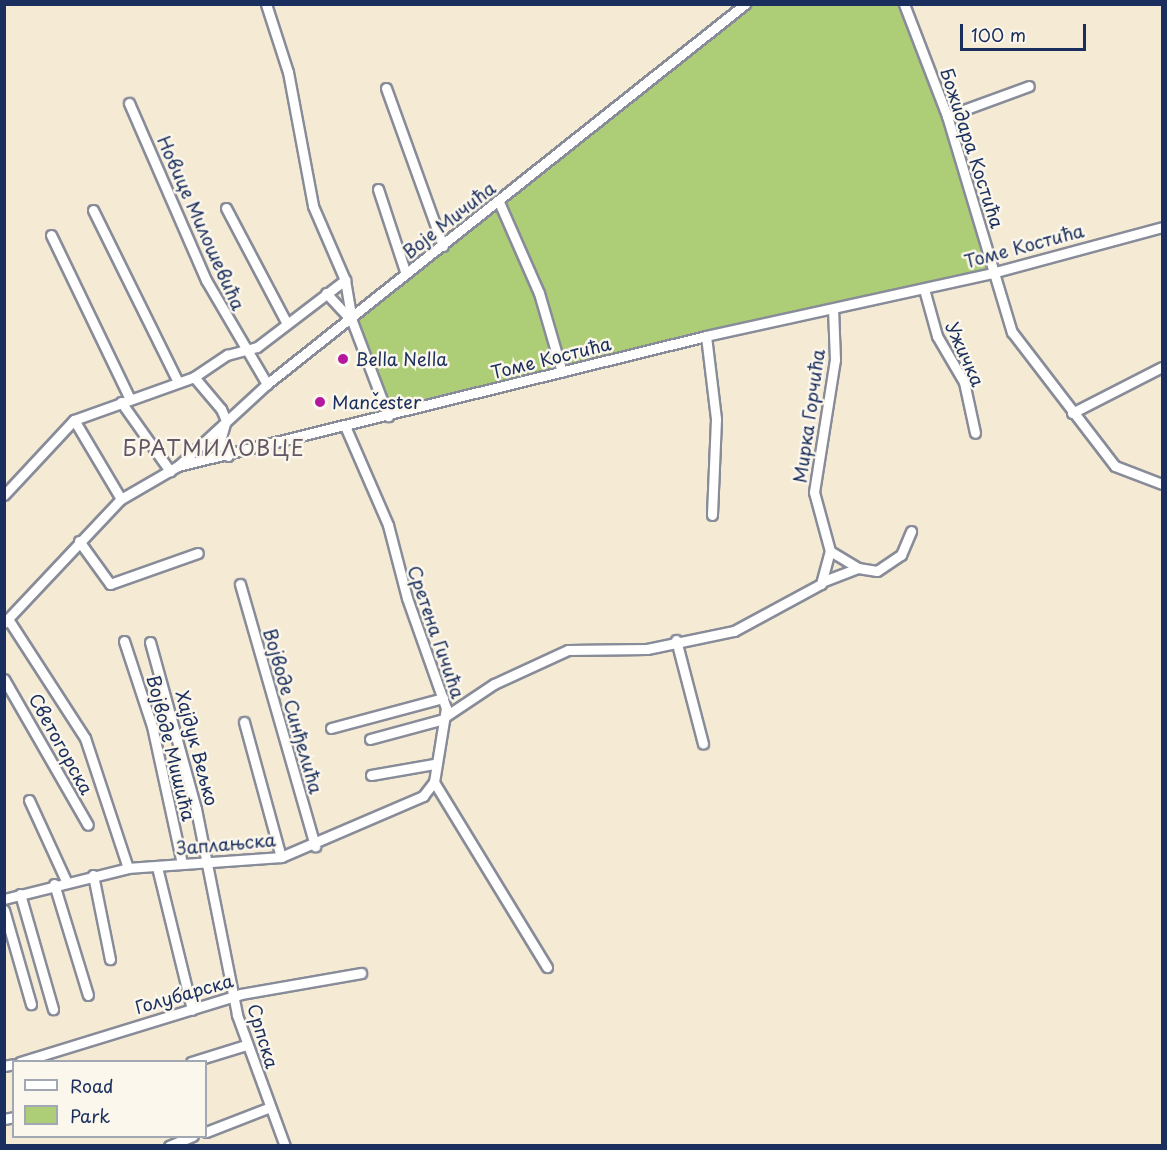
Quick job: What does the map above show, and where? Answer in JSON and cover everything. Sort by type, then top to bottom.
[{"type":"street","points":[[266,4],[288,72],[312,206],[345,280],[352,321],[388,416]]},
{"type":"street","name":"Воје Мичића","points":[[174,468],[267,384],[352,321],[406,274],[745,4]]},
{"type":"street","name":"Божидара Костића","points":[[904,4],[948,116],[992,273],[1012,332],[1115,466],[1162,484]]},
{"type":"street","points":[[948,116],[1029,86]]},
{"type":"street","points":[[386,88],[443,246]]},
{"type":"street","name":"Новице Милошевића","points":[[129,103],[206,280],[267,384]]},
{"type":"street","points":[[378,189],[406,274]]},
{"type":"street","points":[[499,202],[539,293],[562,372]]},
{"type":"street","points":[[226,208],[286,322]]},
{"type":"street","points":[[93,210],[178,382]]},
{"type":"street","name":"Томе Костића","points":[[6,621],[78,541],[121,499],[174,468],[706,336],[992,273],[1162,227]]},
{"type":"street","points":[[51,235],[125,400],[174,468]]},
{"type":"street","points":[[4,495],[74,420],[194,377],[226,355],[247,351],[345,280]]},
{"type":"street","name":"Ужичка","points":[[924,289],[937,336],[963,382],[975,433]]},
{"type":"street","points":[[326,293],[352,321]]},
{"type":"street","name":"Мирка Горчића","points":[[822,582],[830,551],[814,492],[835,360],[833,309]]},
{"type":"street","points":[[706,336],[716,419],[712,515]]},
{"type":"street","points":[[1072,413],[1162,367]]},
{"type":"street","points":[[194,377],[226,420],[220,441],[228,456]]},
{"type":"street","points":[[74,420],[121,499]]},
{"type":"street","name":"Сретена Гичића","points":[[345,426],[388,525],[404,589],[443,698],[445,718],[434,764],[434,782]]},
{"type":"street","points":[[370,739],[445,718],[503,679],[568,650],[647,649],[676,640],[734,631],[822,582],[858,568],[887,568],[900,555],[911,531]]},
{"type":"street","points":[[78,541],[110,584],[198,553]]},
{"type":"street","points":[[830,551],[858,568]]},
{"type":"street","name":"Војводе Синђелића","points":[[240,584],[315,846]]},
{"type":"street","points":[[6,621],[85,738],[128,868]]},
{"type":"street","points":[[676,640],[703,744]]},
{"type":"street","name":"Војводе Мишића","points":[[124,641],[152,726],[182,864]]},
{"type":"street","name":"Хајдук Вељко","points":[[150,642],[196,809],[204,863]]},
{"type":"street","name":"Светогорска","points":[[4,679],[88,825]]},
{"type":"street","points":[[331,728],[443,698]]},
{"type":"street","points":[[244,722],[281,857]]},
{"type":"street","points":[[371,775],[434,764]]},
{"type":"street","points":[[434,782],[547,967]]},
{"type":"street","name":"Заплањска","points":[[4,899],[66,881],[128,868],[281,857],[315,846],[423,796],[434,782]]},
{"type":"street","points":[[29,800],[66,881]]},
{"type":"street","name":"Српска","points":[[204,863],[246,1045],[268,1108],[285,1146]]},
{"type":"street","points":[[157,867],[192,1010]]},
{"type":"street","points":[[93,875],[110,959]]},
{"type":"street","points":[[54,884],[87,995]]},
{"type":"street","points":[[20,894],[53,1008]]},
{"type":"street","points":[[4,909],[30,1004]]},
{"type":"street","name":"Голубарска","points":[[27,1060],[234,999],[361,973]]},
{"type":"street","points":[[197,1060],[246,1045]]},
{"type":"street","points":[[207,1132],[268,1108]]},
{"type":"street","points":[[169,1146],[190,1138]]},
{"type":"green space","points":[[745,5],[905,5],[947,116],[992,273],[388,416],[352,321]]},
{"type":"place","name":"Bella Nella","points":[[343,359]]},
{"type":"place","name":"Mančester","points":[[320,402]]},
{"type":"district","name":"БРАТМИЛОВЦЕ","points":[[214,447]]}]
